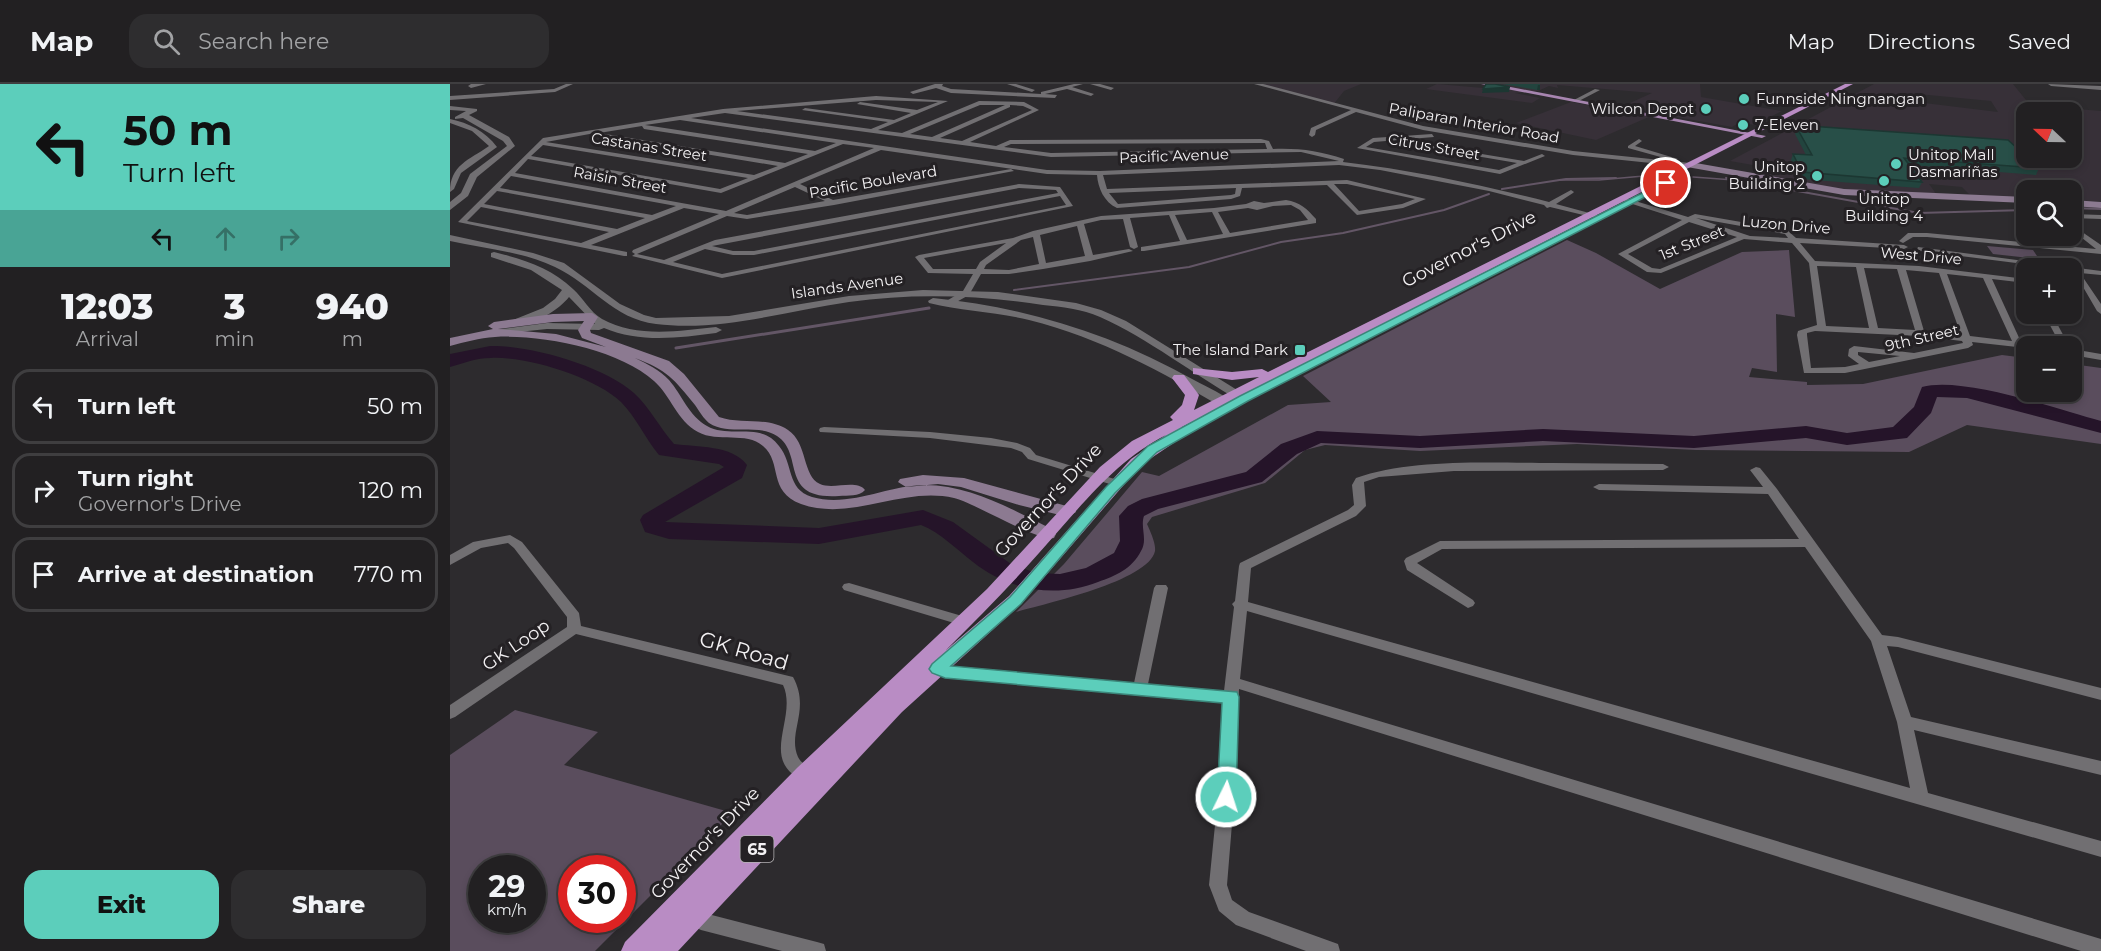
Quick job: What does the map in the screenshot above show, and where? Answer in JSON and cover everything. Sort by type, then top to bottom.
[{"type":"highway","name":"Governor's Drive","points":[[634,951],[684,912],[813,778],[896,706],[964,621],[1030,555],[1118,457],[1161,430],[1232,399],[1623,202],[1751,133],[1854,86]]},
{"type":"highway","name":"Governor's Drive","points":[[1693,165],[1762,136],[1854,86]]},
{"type":"highway","name":"Governor's Drive","points":[[929,665],[1015,600],[1117,483],[1152,449],[1299,360],[1595,216]]},
{"type":"highway","points":[[1198,371],[1218,375],[1248,375],[1299,360]]},
{"type":"highway","points":[[1161,430],[1188,407],[1191,400],[1191,390],[1179,378]]},
{"type":"highway","name":"Governor's Drive","points":[[660,951],[684,912]]},
{"type":"main road","points":[[1484,84],[1762,136]]},
{"type":"main road","points":[[1693,165],[1844,192],[2016,200]]},
{"type":"main road","points":[[2082,204],[2101,205]]},
{"type":"main road","points":[[450,336],[518,322],[586,323],[585,333],[593,339],[638,352],[664,364],[679,377],[714,420],[724,424],[766,427],[784,434],[793,446],[804,478],[819,490],[847,492],[929,479],[966,482],[1020,501],[1068,512]]},
{"type":"main road","points":[[450,342],[494,333],[542,335],[562,333],[648,369],[664,382],[698,426],[705,430],[765,440],[774,449],[784,483],[802,499],[820,503],[844,503],[924,490],[951,492],[978,500],[1048,534]]},
{"type":"main road","points":[[978,500],[991,490]]},
{"type":"street","points":[[479,84],[488,85]]},
{"type":"street","points":[[450,98],[555,90],[570,84]]},
{"type":"street","points":[[913,92],[945,84]]},
{"type":"street","points":[[951,91],[979,84]]},
{"type":"street","points":[[935,86],[951,91],[1058,97],[1010,84],[980,92]]},
{"type":"street","points":[[1051,84],[1091,94]]},
{"type":"street","points":[[1036,95],[1080,84]]},
{"type":"street","points":[[1093,84],[1111,88]]},
{"type":"street","name":"Paliparan Interior Road","points":[[1257,84],[1423,128],[1573,153],[1693,165]]},
{"type":"street","points":[[2051,84],[2101,88]]},
{"type":"street","points":[[1575,101],[1597,90]]},
{"type":"street","points":[[525,157],[721,191],[945,101],[883,98],[723,111],[542,141],[525,157],[497,189],[462,222],[624,254],[636,254],[665,263],[722,276],[1070,206],[1055,187],[1019,186],[702,246],[665,263]]},
{"type":"street","points":[[851,101],[918,112]]},
{"type":"street","points":[[902,135],[975,104],[1030,105],[1036,110],[934,156]]},
{"type":"street","points":[[933,139],[1012,104]]},
{"type":"street","points":[[795,106],[798,109],[894,122]]},
{"type":"street","points":[[450,108],[475,110],[465,116],[450,120]]},
{"type":"street","points":[[723,111],[1051,155],[1311,151],[1352,164]]},
{"type":"street","points":[[1312,135],[1313,129],[1354,111]]},
{"type":"street","points":[[450,207],[465,194],[473,176],[511,146],[506,139],[465,116]]},
{"type":"street","name":"Pacific Avenue","points":[[678,118],[1024,169],[1100,173],[1352,164],[1468,186],[1595,216]]},
{"type":"street","points":[[450,120],[468,126],[487,138],[493,147],[457,172],[450,189]]},
{"type":"street","points":[[633,125],[815,153]]},
{"type":"street","points":[[586,132],[785,165]]},
{"type":"street","points":[[1378,139],[1426,135],[1542,155]]},
{"type":"street","points":[[1378,139],[1523,162],[1552,153]]},
{"type":"street","name":"Citrus Street","points":[[1378,139],[1360,148],[1504,171],[1523,162]]},
{"type":"street","name":"Castanas Street","points":[[542,141],[754,177]]},
{"type":"street","points":[[996,148],[1010,142],[1265,141],[1271,151]]},
{"type":"street","points":[[1639,141],[1630,147],[1693,165]]},
{"type":"street","points":[[1134,172],[1136,155],[1141,142]]},
{"type":"street","points":[[636,254],[726,213],[881,148]]},
{"type":"street","points":[[1400,179],[1430,160]]},
{"type":"street","name":"Pacific Boulevard","points":[[726,213],[747,217],[1024,169]]},
{"type":"street","points":[[1100,173],[1101,185],[1112,205],[1124,206],[1231,197],[1238,195],[1239,186]]},
{"type":"street","name":"Raisin Street","points":[[510,174],[726,213]]},
{"type":"street","points":[[1105,191],[1347,182],[1423,201],[1357,213],[1329,183]]},
{"type":"street","points":[[795,184],[834,203],[865,247]]},
{"type":"street","points":[[1382,189],[1391,184]]},
{"type":"street","points":[[497,189],[654,218]]},
{"type":"street","points":[[1549,205],[1571,192]]},
{"type":"street","points":[[702,246],[746,254],[1062,194]]},
{"type":"street","points":[[1623,202],[1688,220],[1699,216],[1783,231],[1796,241],[1813,263],[1822,327],[1966,337],[2016,345]]},
{"type":"street","points":[[1214,210],[1126,216],[1080,222],[1018,238],[919,257],[931,272],[1010,272],[1090,259],[1131,249],[1139,253],[1144,249],[1228,236],[1265,215],[1297,203],[1303,206],[1313,220],[1265,215],[1254,203],[1248,206],[1214,210]]},
{"type":"street","points":[[481,205],[618,232]]},
{"type":"street","points":[[583,246],[685,206]]},
{"type":"street","points":[[1214,210],[1228,236]]},
{"type":"street","points":[[1171,213],[1185,243]]},
{"type":"street","points":[[1126,216],[1131,249]]},
{"type":"street","points":[[2082,216],[2101,217]]},
{"type":"street","name":"1st Street","points":[[1688,220],[1622,254],[1650,270],[1661,271],[1742,237]]},
{"type":"street","name":"Luzon Drive","points":[[1688,220],[1742,237],[1883,246],[1902,244]]},
{"type":"street","points":[[1080,222],[1090,259]]},
{"type":"street","points":[[1036,232],[1043,267]]},
{"type":"street","points":[[2016,262],[1922,249],[1924,247],[1918,243],[1902,244],[1905,237],[1919,234],[2101,250]]},
{"type":"street","points":[[2082,235],[2101,250]]},
{"type":"street","name":"Islands Avenue","points":[[450,238],[509,249],[559,264],[586,282],[618,309],[641,319],[706,321],[873,296],[1023,298],[1095,311],[1198,371],[1232,399]]},
{"type":"street","points":[[958,296],[977,277],[977,272],[994,253],[1018,238]]},
{"type":"street","points":[[450,248],[492,255],[538,270],[568,289],[586,323]]},
{"type":"street","points":[[492,255],[509,249]]},
{"type":"street","name":"West Drive","points":[[1813,263],[1942,271],[2016,280]]},
{"type":"street","points":[[1859,265],[1874,330]]},
{"type":"street","points":[[1901,268],[1920,333]]},
{"type":"street","points":[[2082,270],[2101,273]]},
{"type":"street","name":"9th Street","points":[[1822,327],[1803,331],[1807,371],[1845,370],[1965,346],[1968,343],[1942,271]]},
{"type":"street","points":[[1986,276],[2016,341]]},
{"type":"street","points":[[2082,282],[2101,311]]},
{"type":"street","points":[[2082,288],[2087,289]]},
{"type":"street","points":[[518,322],[562,301],[568,289]]},
{"type":"street","name":"Islands Avenue","points":[[586,323],[617,329],[684,333],[878,303],[958,296],[993,310],[1088,333],[1179,378],[1232,399]]},
{"type":"street","points":[[586,323],[603,298]]},
{"type":"street","points":[[562,333],[586,323],[641,319]]},
{"type":"street","points":[[1867,365],[1853,356],[1854,349],[1892,351],[1917,356]]},
{"type":"street","points":[[2082,354],[2101,357]]},
{"type":"street","points":[[824,430],[880,431],[1000,443],[1026,449],[1032,457],[1117,483]]},
{"type":"street","points":[[1331,951],[1243,919],[1225,905],[1218,885],[1239,604],[1245,566],[1352,513],[1360,506],[1357,487],[1360,480],[1374,473],[1416,469],[1663,467]]},
{"type":"street","points":[[1756,470],[1878,640],[1905,722],[1920,796]]},
{"type":"street","points":[[1599,487],[1773,491]]},
{"type":"street","name":"GK Loop","points":[[450,561],[477,545],[510,539],[518,545],[574,616],[574,629],[450,713]]},
{"type":"street","points":[[1468,603],[1412,567],[1410,561],[1440,544],[1810,543]]},
{"type":"street","points":[[849,587],[964,621]]},
{"type":"street","points":[[1140,687],[1161,588]]},
{"type":"street","points":[[1239,604],[2101,849]]},
{"type":"street","name":"GK Road","points":[[574,629],[788,681],[795,689],[795,700],[787,737],[789,753],[794,765],[813,778]]},
{"type":"street","points":[[1878,640],[1898,642],[2101,694]]},
{"type":"street","points":[[929,665],[945,672],[1140,687],[1232,690],[2101,948]]},
{"type":"street","points":[[1905,722],[2101,768]]},
{"type":"street","points":[[684,912],[817,951]]},
{"type":"shaded area","points":[[1261,84],[1361,84],[1344,91],[1333,105]]},
{"type":"shaded area","points":[[1437,84],[1483,88],[1485,84],[1700,84],[1701,97],[1782,111],[1754,125],[1740,122],[1732,127],[1621,107],[1652,93],[1557,85],[1558,88],[1549,86],[1538,91],[1515,93],[1540,98],[1532,103],[1426,89]]},
{"type":"shaded area","points":[[1874,84],[2013,84],[2028,102],[2016,102],[2016,168],[2082,168],[2082,109],[2101,111],[2101,202],[2082,201],[2082,180],[2016,180],[2016,198],[1971,196],[1962,187],[1929,184],[1937,195],[1854,191],[1758,176],[1764,167],[1730,161]],"holes":[[[1918,94],[1991,101],[1998,112],[1908,101]]]},
{"type":"shaded area","points":[[1571,102],[1651,116],[1596,140],[1516,123]]},
{"type":"shaded area","points":[[1567,240],[1596,253],[1660,289],[1742,252],[1789,250],[1795,317],[1776,314],[1777,372],[1752,368],[1749,377],[1807,382],[1807,385],[1863,384],[2002,355],[2016,357],[2016,402],[2082,402],[2082,365],[2101,368],[2101,444],[1967,425],[1909,452],[1696,450],[1577,444],[1420,451],[1325,445],[1305,450],[1265,483],[1152,517],[1147,524],[1154,541],[1155,551],[1148,562],[1135,572],[1094,590],[1016,612],[1064,564],[1142,472],[1159,476],[1288,405],[1331,402],[1303,376]]},
{"type":"shaded area","points":[[1987,246],[2033,250],[2038,258],[2030,258],[1993,254]]},
{"type":"shaded area","points":[[515,710],[598,732],[564,765],[733,813],[636,910],[636,855],[558,855],[558,933],[613,933],[595,951],[450,951],[450,755]]},
{"type":"building","points":[[1486,84],[1495,84],[1510,87],[1483,89]]},
{"type":"building","points":[[1809,126],[2008,140],[2016,147],[2016,166],[1904,158],[1922,182],[1802,172],[1793,154],[1812,155],[1797,128],[1810,129]]},
{"type":"waterway","points":[[1560,180],[1599,180],[1655,175]]},
{"type":"waterway","points":[[1693,177],[1734,180]]},
{"type":"waterway","points":[[1502,189],[1566,179],[1616,178]]},
{"type":"waterway","points":[[1726,178],[1919,213],[2016,210]]},
{"type":"waterway","points":[[1014,290],[1189,267],[1281,242],[1343,233],[1444,210],[1489,194]]},
{"type":"waterway","points":[[2082,208],[2101,209]]},
{"type":"waterway","points":[[676,348],[929,308]]},
{"type":"waterway","points":[[450,361],[463,356],[504,352],[531,356],[565,366],[621,392],[635,405],[667,450],[725,458],[736,465],[734,473],[661,513],[652,520],[654,527],[669,531],[819,536],[923,517],[944,527],[1002,570],[1024,579],[1048,582],[1084,578],[1123,559],[1132,544],[1131,516],[1136,511],[1150,504],[1254,477],[1289,449],[1317,437],[1340,436],[1420,442],[1543,435],[1694,442],[1806,432],[1847,439],[1899,433],[1924,409],[1929,391],[1967,392],[2101,427]]},
{"type":"place","name":"Funnside Ningnangan","points":[[1744,99]]},
{"type":"place","name":"Wilcon Depot","points":[[1706,109]]},
{"type":"place","name":"7-Eleven","points":[[1743,125]]},
{"type":"place","name":"Unitop Mall Dasmariñas","points":[[1896,164]]},
{"type":"place","name":"Unitop Building 2","points":[[1817,176]]},
{"type":"place","name":"Unitop Building 4","points":[[1884,181]]},
{"type":"place","name":"The Island Park","points":[[1300,350]]},
{"type":"route","points":[[1226,797],[1231,697],[1140,687],[945,672],[938,669],[1015,600],[1110,490],[1136,462],[1152,449],[1173,435],[1244,398],[1666,183]]}]
